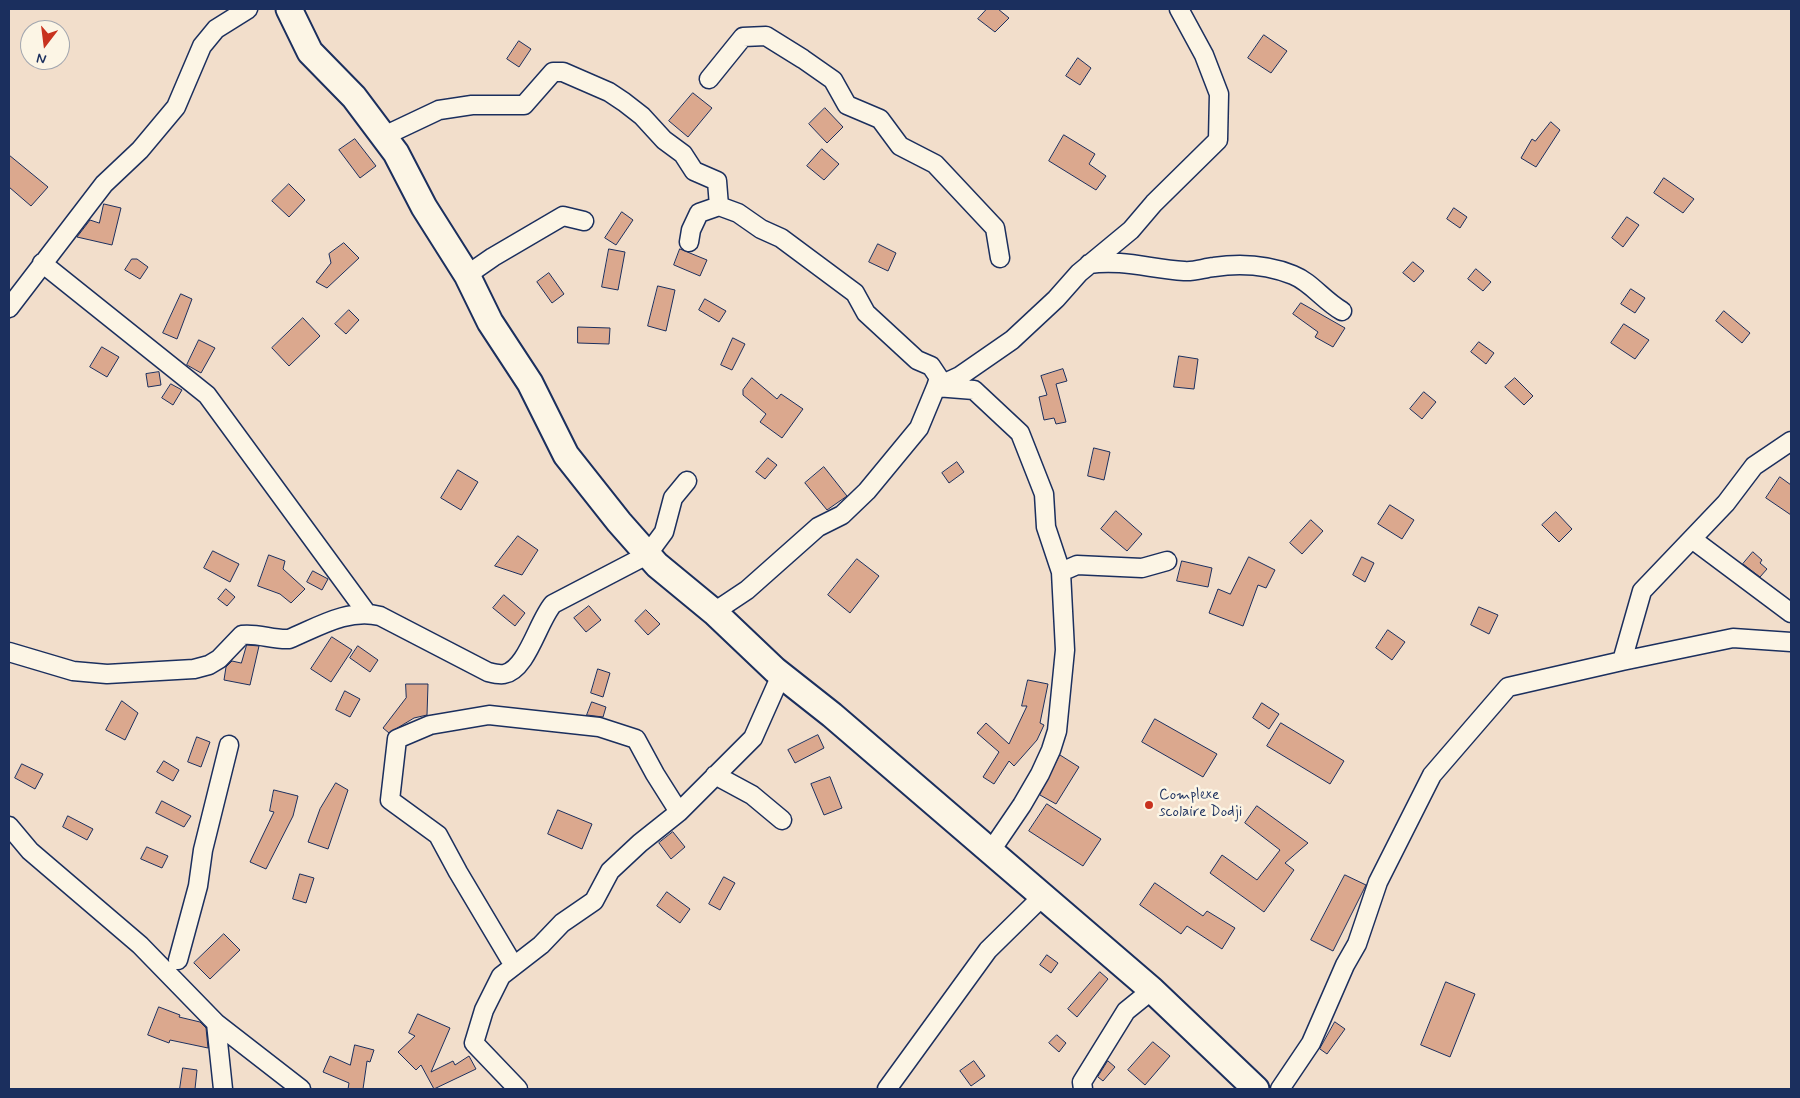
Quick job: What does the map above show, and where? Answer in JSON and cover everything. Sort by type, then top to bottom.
[{"type":"main road","points":[[288,9],[310,52],[354,97],[396,153],[424,207],[467,275],[490,322],[530,383],[566,455],[618,522],[657,565],[714,612],[781,675],[832,715],[1152,990],[1256,1089]]},
{"type":"street","points":[[9,308],[104,184],[140,150],[176,107],[202,46],[216,29],[248,9]]},
{"type":"street","points":[[936,387],[960,376],[1012,340],[1056,299],[1089,264],[1131,230],[1154,202],[1218,140],[1219,94],[1204,55],[1179,9]]},
{"type":"street","points":[[709,79],[743,37],[766,36],[833,80],[847,105],[880,119],[900,146],[935,164],[995,228],[1000,258]]},
{"type":"street","points":[[384,136],[439,110],[472,105],[524,105],[552,72],[562,72],[609,92],[642,116],[664,140],[683,154],[694,171],[717,181],[719,206]]},
{"type":"street","points":[[689,242],[691,230],[699,213],[719,206],[738,212],[761,228],[781,238],[855,293],[866,313],[917,360],[931,366],[939,378],[919,428],[867,491],[842,515],[818,528],[747,590],[714,612]]},
{"type":"street","points":[[467,275],[493,257],[563,216],[584,222]]},
{"type":"street","points":[[1089,264],[1111,261],[1186,272],[1227,265],[1261,266],[1295,276],[1307,283],[1327,302],[1342,311]]},
{"type":"street","points":[[42,263],[207,395],[366,612]]},
{"type":"street","points":[[936,387],[974,390],[1020,433],[1044,494],[1046,527],[1061,572],[1065,650],[1057,731],[1040,774],[1022,805],[990,852]]},
{"type":"street","points":[[1622,661],[1642,591],[1726,503],[1754,466],[1791,441]]},
{"type":"street","points":[[9,652],[74,670],[107,674],[194,669],[209,665],[219,659],[242,635],[252,634],[278,640],[289,639],[352,613],[366,612],[380,616],[488,672],[504,674],[515,668],[524,657],[553,604],[647,554],[664,532],[673,498],[687,481]]},
{"type":"street","points":[[1692,539],[1791,613]]},
{"type":"street","points":[[1061,572],[1078,565],[1142,568],[1167,561]]},
{"type":"street","points":[[1280,1089],[1311,1043],[1345,965],[1357,944],[1368,905],[1378,882],[1432,775],[1508,687],[1733,638],[1791,642]]},
{"type":"street","points":[[518,1089],[474,1043],[484,1010],[501,976],[541,945],[562,924],[594,901],[610,870],[679,812],[753,738],[781,675]]},
{"type":"street","points":[[514,966],[438,835],[390,800],[397,739],[430,725],[489,716],[599,727],[636,739],[654,774],[679,812]]},
{"type":"street","points":[[178,960],[198,886],[203,850],[229,744]]},
{"type":"street","points":[[715,774],[752,794],[782,820]]},
{"type":"street","points":[[9,826],[30,851],[140,945],[216,1022],[301,1089]]},
{"type":"street","points":[[887,1089],[988,950],[1043,896]]},
{"type":"street","points":[[1083,1089],[1082,1082],[1126,1011],[1152,990]]},
{"type":"street","points":[[216,1022],[223,1089]]},
{"type":"building","points":[[987,9],[998,9],[1009,18],[995,32],[978,19]]},
{"type":"building","points":[[1264,35],[1287,51],[1271,73],[1248,58]]},
{"type":"building","points":[[519,41],[531,49],[519,67],[507,59]]},
{"type":"building","points":[[1078,58],[1091,68],[1080,85],[1066,76]]},
{"type":"building","points":[[693,93],[712,108],[688,137],[669,121]]},
{"type":"building","points":[[825,108],[843,127],[827,143],[809,124]]},
{"type":"building","points":[[1551,122],[1560,130],[1536,167],[1521,158],[1532,139],[1535,141]]},
{"type":"building","points":[[1064,135],[1095,154],[1089,164],[1106,176],[1096,190],[1049,161]]},
{"type":"building","points":[[355,139],[376,166],[360,178],[339,150]]},
{"type":"building","points":[[822,149],[839,164],[824,180],[807,166]]},
{"type":"building","points":[[9,155],[48,187],[31,206],[9,187]]},
{"type":"building","points":[[1664,178],[1694,199],[1683,213],[1654,193]]},
{"type":"building","points":[[289,184],[305,200],[289,217],[272,201]]},
{"type":"building","points":[[104,204],[121,208],[112,245],[77,237],[90,220],[99,223]]},
{"type":"building","points":[[1454,208],[1467,217],[1460,228],[1447,219]]},
{"type":"building","points":[[622,212],[633,220],[616,245],[605,238]]},
{"type":"building","points":[[1627,217],[1639,225],[1623,247],[1612,238]]},
{"type":"building","points":[[344,243],[359,258],[327,288],[316,282],[331,263],[329,254]]},
{"type":"building","points":[[878,244],[896,253],[888,271],[869,262]]},
{"type":"building","points":[[609,249],[625,252],[618,290],[602,287]]},
{"type":"building","points":[[680,249],[707,260],[700,276],[674,265]]},
{"type":"building","points":[[132,259],[137,259],[148,267],[140,279],[125,270]]},
{"type":"building","points":[[1413,262],[1424,271],[1414,282],[1403,273]]},
{"type":"building","points":[[1476,269],[1491,282],[1483,291],[1468,279]]},
{"type":"building","points":[[549,273],[564,294],[552,303],[537,282]]},
{"type":"building","points":[[658,286],[675,290],[666,331],[648,326]]},
{"type":"building","points":[[1631,289],[1645,298],[1635,313],[1621,304]]},
{"type":"building","points":[[181,294],[192,299],[177,339],[163,333]]},
{"type":"building","points":[[705,299],[726,311],[719,322],[699,310]]},
{"type":"building","points":[[1301,303],[1345,328],[1333,347],[1315,337],[1318,332],[1293,314]]},
{"type":"building","points":[[349,310],[359,320],[346,334],[335,324]]},
{"type":"building","points":[[1724,311],[1750,333],[1742,343],[1716,321]]},
{"type":"building","points":[[303,318],[320,336],[289,366],[272,348]]},
{"type":"building","points":[[1624,324],[1649,340],[1635,359],[1611,343]]},
{"type":"building","points":[[578,327],[610,328],[609,344],[578,343]]},
{"type":"building","points":[[733,338],[745,344],[732,370],[721,365]]},
{"type":"building","points":[[199,340],[215,348],[201,373],[187,365]]},
{"type":"building","points":[[1479,342],[1494,353],[1486,364],[1471,352]]},
{"type":"building","points":[[102,347],[119,357],[107,377],[90,367]]},
{"type":"building","points":[[1179,356],[1198,359],[1194,389],[1174,387]]},
{"type":"building","points":[[1063,369],[1067,381],[1056,384],[1066,422],[1056,424],[1054,418],[1044,420],[1039,397],[1047,395],[1041,376]]},
{"type":"building","points":[[159,372],[161,385],[148,387],[146,374]]},
{"type":"building","points":[[752,378],[777,399],[781,394],[803,409],[782,438],[760,422],[766,414],[743,395],[743,390]]},
{"type":"building","points":[[1515,378],[1533,396],[1524,405],[1505,387]]},
{"type":"building","points":[[171,384],[182,390],[173,405],[162,398]]},
{"type":"building","points":[[1424,392],[1436,402],[1422,419],[1410,409]]},
{"type":"building","points":[[1094,448],[1110,452],[1104,480],[1088,476]]},
{"type":"building","points":[[768,458],[777,465],[765,479],[756,472]]},
{"type":"building","points":[[957,462],[964,472],[949,483],[942,473]]},
{"type":"building","points":[[824,467],[847,496],[827,510],[805,483]]},
{"type":"building","points":[[458,470],[478,482],[461,510],[441,498]]},
{"type":"building","points":[[1780,477],[1791,485],[1791,515],[1766,498]]},
{"type":"building","points":[[1390,505],[1414,520],[1402,539],[1378,524]]},
{"type":"building","points":[[1116,511],[1142,534],[1127,551],[1101,529]]},
{"type":"building","points":[[1556,512],[1572,529],[1559,542],[1542,525]]},
{"type":"building","points":[[1311,520],[1323,531],[1302,554],[1290,543]]},
{"type":"building","points":[[518,536],[538,550],[522,575],[495,566]]},
{"type":"building","points":[[213,551],[239,564],[230,582],[204,568]]},
{"type":"building","points":[[1753,552],[1762,560],[1760,563],[1767,569],[1760,577],[1743,564]]},
{"type":"building","points":[[269,555],[285,561],[283,569],[305,589],[291,603],[280,594],[258,586]]},
{"type":"building","points":[[1249,557],[1275,570],[1266,588],[1258,585],[1243,626],[1209,613],[1218,589],[1230,594]]},
{"type":"building","points":[[1362,557],[1374,563],[1365,582],[1353,575]]},
{"type":"building","points":[[857,559],[879,576],[850,613],[828,595]]},
{"type":"building","points":[[1182,561],[1212,568],[1208,587],[1177,581]]},
{"type":"building","points":[[313,571],[328,579],[322,590],[307,582]]},
{"type":"building","points":[[226,589],[235,597],[227,606],[218,599]]},
{"type":"building","points":[[504,595],[525,613],[515,626],[493,608]]},
{"type":"building","points":[[589,606],[601,620],[586,632],[574,618]]},
{"type":"building","points":[[1479,607],[1498,615],[1489,634],[1471,625]]},
{"type":"building","points":[[646,610],[660,624],[648,635],[635,621]]},
{"type":"building","points":[[1388,630],[1405,642],[1392,660],[1376,648]]},
{"type":"building","points":[[332,637],[352,650],[331,682],[311,669]]},
{"type":"building","points":[[247,645],[259,646],[250,685],[224,680],[226,667],[232,661],[241,663]]},
{"type":"building","points":[[358,646],[378,660],[370,672],[350,658]]},
{"type":"building","points":[[598,669],[610,673],[603,697],[591,693]]},
{"type":"building","points":[[1028,680],[1048,684],[1040,723],[1044,725],[1037,740],[1014,766],[1009,761],[994,784],[983,777],[999,752],[977,733],[986,723],[1009,744],[1027,706],[1022,706]]},
{"type":"building","points":[[406,684],[428,684],[427,715],[414,718],[389,733],[383,728],[406,698]]},
{"type":"building","points":[[345,691],[360,699],[350,717],[336,710]]},
{"type":"building","points":[[122,701],[138,713],[125,740],[106,730]]},
{"type":"building","points":[[592,702],[606,707],[603,717],[587,715]]},
{"type":"building","points":[[1262,703],[1279,714],[1269,729],[1253,718]]},
{"type":"building","points":[[1155,719],[1217,754],[1203,777],[1142,742]]},
{"type":"building","points":[[1281,723],[1344,761],[1330,784],[1267,746]]},
{"type":"building","points":[[818,735],[824,748],[795,763],[788,750]]},
{"type":"building","points":[[197,737],[210,742],[201,767],[188,762]]},
{"type":"building","points":[[1060,755],[1079,767],[1056,804],[1040,795]]},
{"type":"building","points":[[164,761],[179,770],[173,781],[157,772]]},
{"type":"building","points":[[22,764],[43,774],[35,789],[15,778]]},
{"type":"building","points":[[830,777],[842,808],[824,815],[811,784]]},
{"type":"building","points":[[336,783],[348,790],[328,849],[308,842],[320,809]]},
{"type":"building","points":[[274,790],[298,796],[293,816],[266,869],[250,862],[274,812],[270,811]]},
{"type":"building","points":[[162,801],[191,816],[184,827],[156,813]]},
{"type":"building","points":[[1047,804],[1101,839],[1083,866],[1029,831]]},
{"type":"building","points":[[1257,806],[1308,843],[1285,863],[1294,870],[1264,912],[1210,873],[1222,855],[1257,880],[1280,850],[1245,823]]},
{"type":"building","points":[[558,810],[592,824],[582,849],[548,834]]},
{"type":"building","points":[[68,816],[93,829],[87,840],[63,827]]},
{"type":"building","points":[[673,832],[685,847],[671,859],[659,843]]},
{"type":"building","points":[[147,847],[168,856],[162,868],[141,859]]},
{"type":"building","points":[[300,874],[314,878],[306,903],[293,899]]},
{"type":"building","points":[[1345,875],[1366,885],[1333,951],[1311,940]]},
{"type":"building","points":[[724,877],[735,883],[720,910],[709,904]]},
{"type":"building","points":[[1155,883],[1203,916],[1207,911],[1235,928],[1222,949],[1187,926],[1181,934],[1140,905]]},
{"type":"building","points":[[667,892],[690,909],[680,923],[657,906]]},
{"type":"building","points":[[224,934],[240,950],[210,979],[194,963]]},
{"type":"building","points":[[1047,955],[1058,963],[1051,973],[1040,965]]},
{"type":"building","points":[[1100,972],[1108,979],[1077,1017],[1068,1009]]},
{"type":"building","points":[[1446,982],[1475,994],[1450,1057],[1421,1045]]},
{"type":"building","points":[[159,1007],[180,1015],[179,1017],[200,1022],[206,1028],[208,1048],[170,1040],[169,1043],[148,1035]]},
{"type":"building","points":[[418,1014],[450,1028],[431,1072],[453,1061],[455,1065],[469,1056],[476,1069],[434,1089],[421,1065],[416,1070],[398,1052],[415,1036],[409,1033]]},
{"type":"building","points":[[1335,1022],[1345,1029],[1327,1054],[1320,1049]]},
{"type":"building","points":[[1057,1035],[1066,1043],[1059,1052],[1049,1043]]},
{"type":"building","points":[[1153,1042],[1170,1056],[1145,1085],[1128,1070]]},
{"type":"building","points":[[355,1045],[374,1050],[370,1062],[367,1061],[363,1089],[348,1089],[349,1083],[323,1072],[330,1056],[350,1065]]},
{"type":"building","points":[[974,1061],[985,1076],[971,1086],[960,1071]]},
{"type":"building","points":[[1108,1061],[1115,1067],[1103,1081],[1098,1077]]},
{"type":"building","points":[[183,1068],[197,1070],[195,1089],[180,1089]]},
{"type":"place","name":"Complexe scolaire Dodji","points":[[1149,805]]}]
